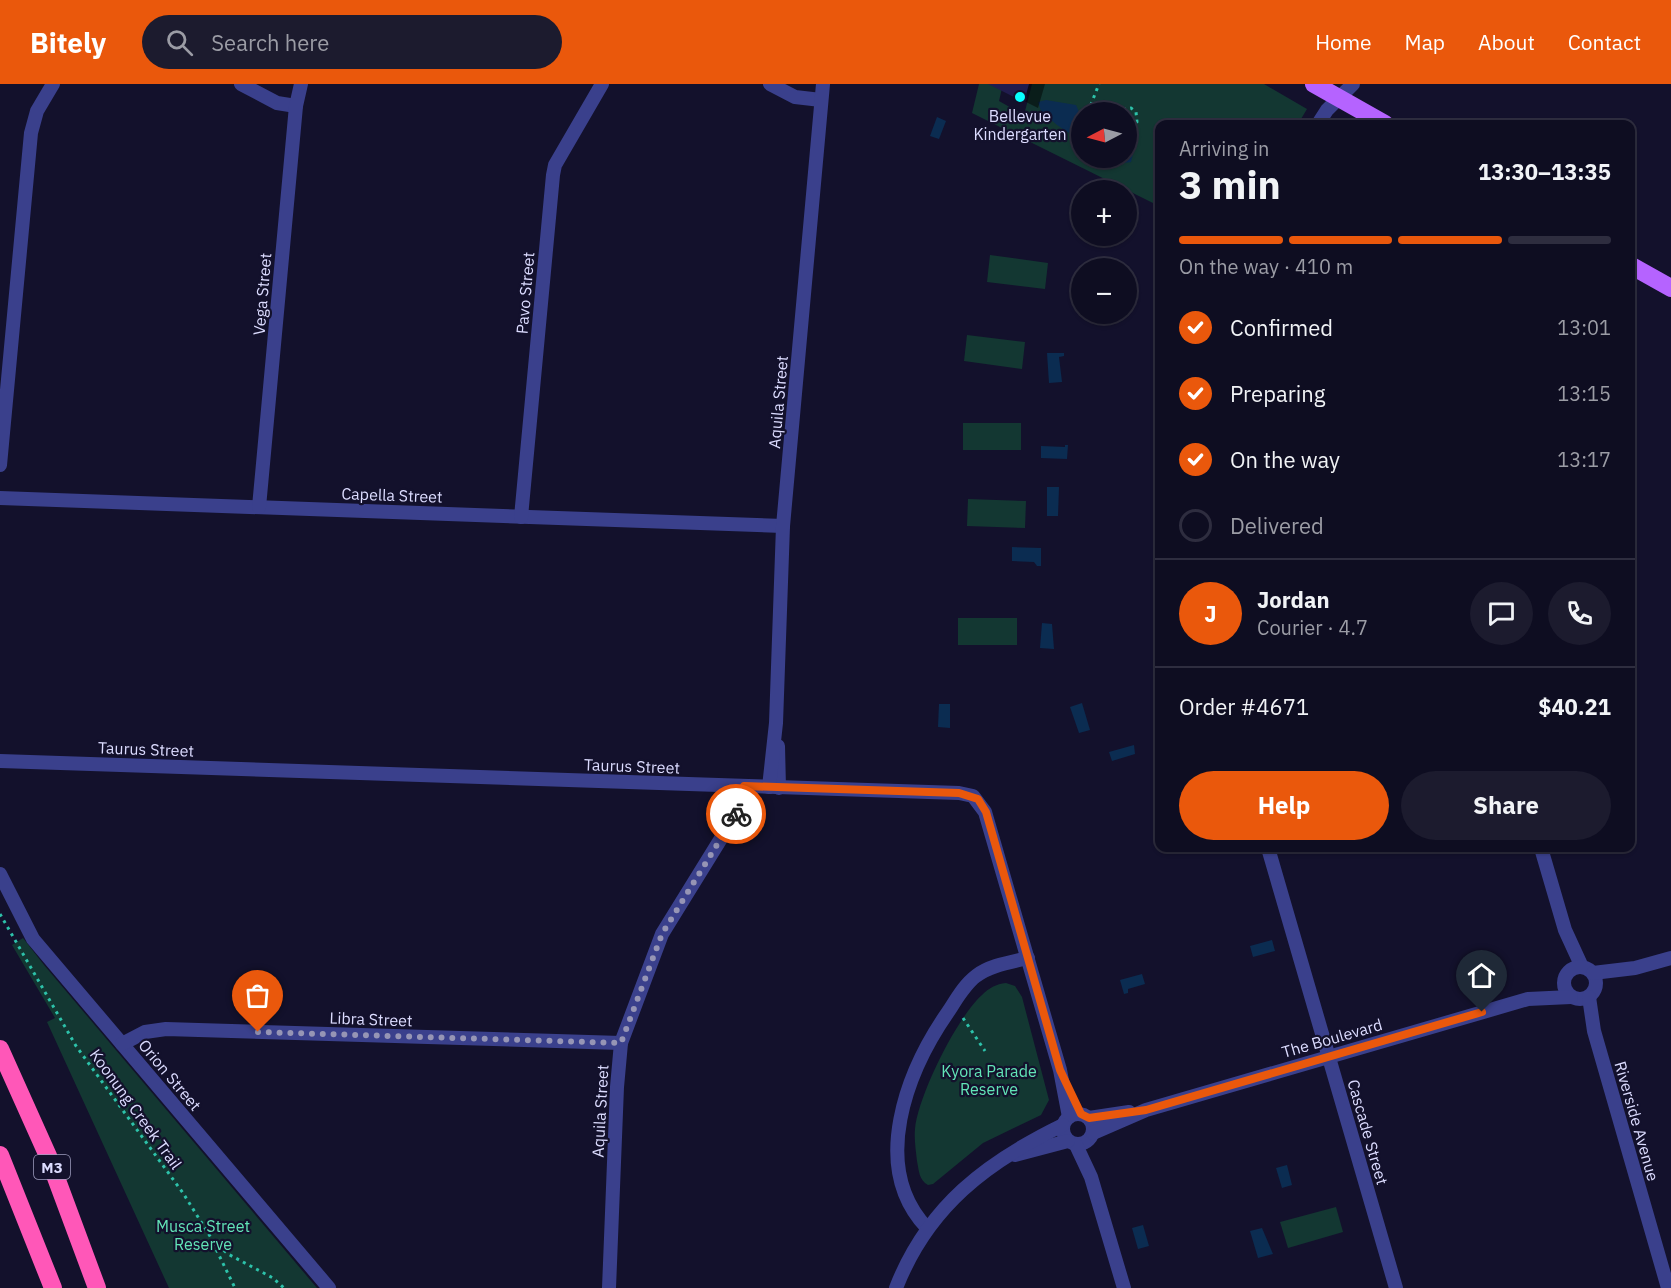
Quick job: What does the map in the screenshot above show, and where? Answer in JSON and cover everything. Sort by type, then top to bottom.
[{"type":"highway","name":"M3","points":[[0,1049],[48,1156],[98,1288]]},
{"type":"highway","name":"M3","points":[[0,1155],[53,1288]]},
{"type":"main road","points":[[1314,84],[1378,120]]},
{"type":"main road","points":[[1635,268],[1671,288]]},
{"type":"street","points":[[0,465],[31,133],[37,111],[53,84]]},
{"type":"street","points":[[241,84],[277,103],[296,106]]},
{"type":"street","name":"Vega Street","points":[[259,507],[296,106],[301,84]]},
{"type":"street","name":"Pavo Street","points":[[521,517],[553,175],[555,165],[602,84]]},
{"type":"street","points":[[770,84],[795,97],[821,100]]},
{"type":"street","name":"Aquila Street","points":[[774,787],[783,526],[823,84]]},
{"type":"street","points":[[1321,120],[1327,110],[1353,84]]},
{"type":"street","name":"Capella Street","points":[[0,498],[783,526]]},
{"type":"street","name":"Taurus Street","points":[[0,761],[959,793],[978,799],[986,812],[1075,1118]]},
{"type":"street","name":"Aquila Street","points":[[609,1288],[621,1043],[662,934],[738,811],[744,786]]},
{"type":"street","name":"Cascade Street","points":[[1269,852],[1396,1288]]},
{"type":"street","points":[[1542,852],[1583,995]]},
{"type":"street","name":"Orion Street","points":[[0,874],[33,939],[329,1288]]},
{"type":"street","points":[[927,1228],[916,1216],[909,1201],[899,1160],[900,1115],[908,1090],[930,1040],[966,985],[984,972],[1028,958]]},
{"type":"street","name":"The Boulevard","points":[[1528,999],[1577,972],[1635,968],[1671,958]]},
{"type":"street","name":"The Boulevard","points":[[1005,1159],[1081,1140],[1146,1110],[1528,999],[1583,995],[1635,968]]},
{"type":"street","points":[[1577,972],[1564,988],[1583,995]]},
{"type":"street","name":"Riverside Avenue","points":[[1583,995],[1668,1288]]},
{"type":"street","name":"Libra Street","points":[[122,1044],[145,1032],[166,1029],[621,1043]]},
{"type":"street","name":"The Boulevard","points":[[896,1288],[914,1247],[927,1228],[956,1195],[1026,1143],[1075,1118],[1146,1110]]},
{"type":"street","points":[[1075,1118],[1124,1288]]},
{"type":"street","points":[[1075,1118],[1063,1134],[1081,1140]]},
{"type":"path","points":[[1092,102],[1099,84]]},
{"type":"path","name":"Koonung Creek Trail","points":[[0,914],[76,1046],[183,1193],[213,1241],[228,1254],[273,1278],[284,1288]]},
{"type":"path","points":[[963,1018],[985,1051]]},
{"type":"path","points":[[213,1241],[235,1288]]},
{"type":"green space","points":[[979,84],[1003,84],[999,101],[1024,115],[1032,84],[1264,84],[1307,109],[1300,120],[1155,120],[1155,204],[1137,195],[1137,180],[1107,180],[1083,168],[1137,168],[1137,102],[1071,102],[1071,162],[972,113]]},
{"type":"green space","points":[[990,255],[1048,263],[1045,289],[987,282]]},
{"type":"green space","points":[[967,335],[1025,342],[1022,369],[964,361]]},
{"type":"green space","points":[[963,423],[1021,423],[1021,450],[963,450]]},
{"type":"green space","points":[[968,499],[1026,501],[1025,528],[967,526]]},
{"type":"green space","points":[[958,618],[1017,618],[1017,645],[958,645]]},
{"type":"green space","name":"Musca Street Reserve","points":[[23,938],[317,1288],[169,1288],[47,1022],[55,1018],[12,945]]},
{"type":"green space","name":"Kyora Parade Reserve","points":[[1006,983],[1015,986],[1022,997],[1049,1100],[1041,1115],[983,1143],[933,1184],[928,1185],[920,1175],[915,1141],[915,1129],[923,1097],[940,1058],[961,1021],[990,988]]},
{"type":"green space","points":[[1336,1207],[1343,1232],[1288,1248],[1280,1222]]},
{"type":"water","points":[[1046,100],[1071,104],[1071,134],[1041,111],[1038,102]]},
{"type":"water","points":[[937,117],[946,121],[939,139],[930,136]]},
{"type":"water","points":[[1047,353],[1064,353],[1064,356],[1059,357],[1062,382],[1049,383]]},
{"type":"water","points":[[1068,445],[1067,459],[1041,458],[1041,446],[1065,447]]},
{"type":"water","points":[[1047,487],[1059,487],[1058,516],[1047,516]]},
{"type":"water","points":[[1012,547],[1041,548],[1041,566],[1037,566],[1034,562],[1012,561]]},
{"type":"water","points":[[1042,623],[1052,624],[1054,649],[1040,648]]},
{"type":"water","points":[[1082,703],[1090,730],[1079,733],[1070,707]]},
{"type":"water","points":[[939,704],[950,704],[950,728],[938,727]]},
{"type":"water","points":[[1134,745],[1135,754],[1112,761],[1109,752]]},
{"type":"water","points":[[1272,940],[1275,951],[1253,957],[1250,946]]},
{"type":"water","points":[[1142,974],[1145,984],[1128,989],[1128,993],[1124,994],[1120,980]]},
{"type":"water","points":[[1287,1165],[1292,1185],[1282,1188],[1276,1168]]},
{"type":"water","points":[[1143,1225],[1149,1246],[1138,1249],[1132,1228]]},
{"type":"water","points":[[1262,1228],[1273,1254],[1258,1258],[1250,1231]]},
{"type":"building","name":"Bellevue Kindergarten","points":[[988,84],[1029,84],[1024,102]]},
{"type":"way so far","points":[[258,1032],[621,1043],[662,934],[736,814]]},
{"type":"place","name":"Bellevue Kindergarten","points":[[1020,97]]},
{"type":"route","points":[[736,814],[742,803],[744,786],[959,793],[978,799],[986,812],[1060,1070],[1081,1114],[1089,1118],[1146,1110],[1482,1012]]}]
